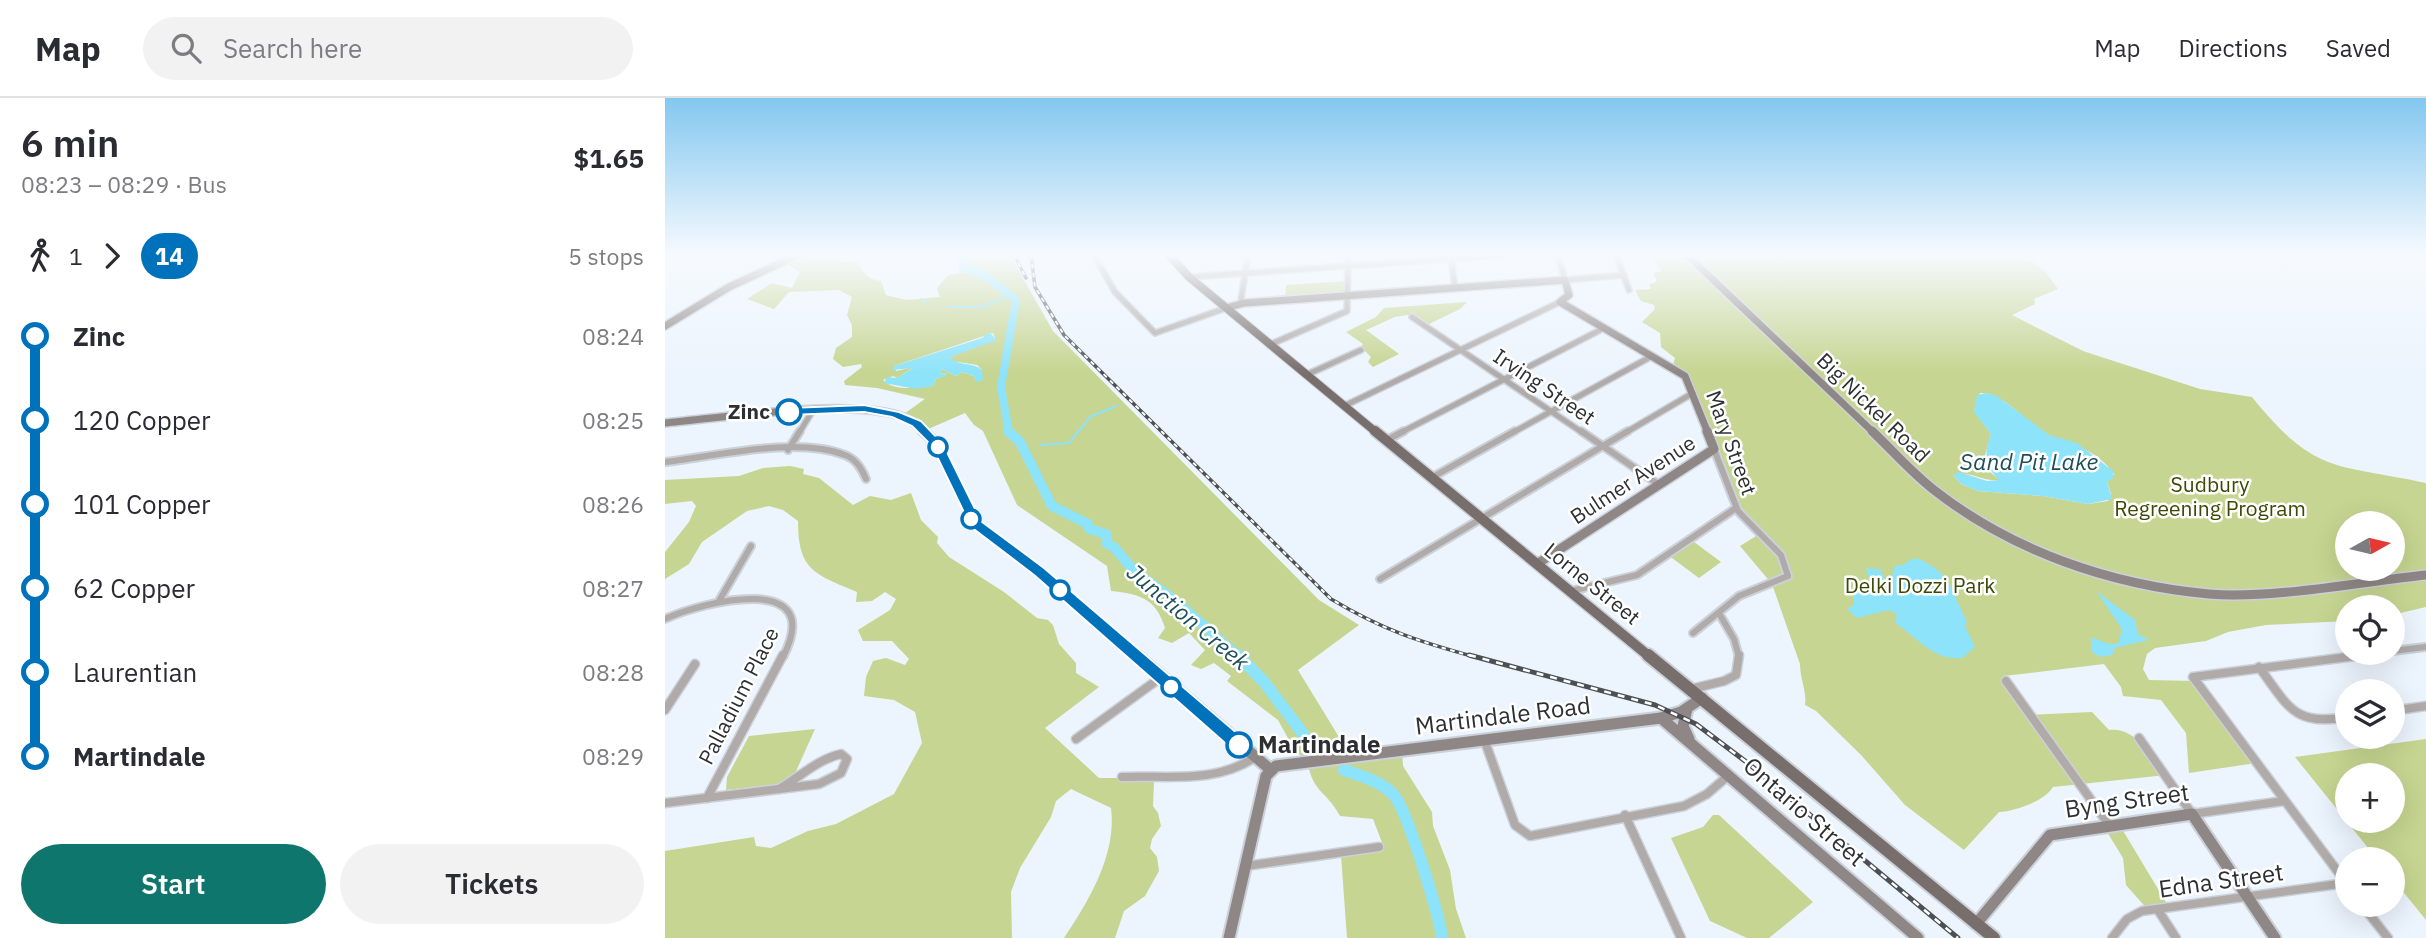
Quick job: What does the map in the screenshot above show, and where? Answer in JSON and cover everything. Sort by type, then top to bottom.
[{"type":"main road","name":"Lorne Street","points":[[1210,294],[1993,938]]},
{"type":"street","points":[[665,326],[718,294]]},
{"type":"street","points":[[1117,294],[1155,333],[1244,303],[1361,294]]},
{"type":"street","points":[[1241,300],[1242,294]]},
{"type":"street","points":[[1344,406],[1560,302],[1569,294]]},
{"type":"street","name":"Big Nickel Road","points":[[1729,294],[1933,489],[1984,525],[2033,550],[2115,579],[2210,594],[2262,593],[2426,575]]},
{"type":"street","points":[[1269,345],[1345,312],[1349,309],[1349,295]]},
{"type":"street","name":"Mary Street","points":[[1560,302],[1685,376],[1736,508],[1774,547],[1785,564],[1788,576],[1782,581],[1747,591],[1720,615]]},
{"type":"street","name":"Irving Street","points":[[1412,317],[1658,484]]},
{"type":"street","points":[[1385,441],[1604,328]]},
{"type":"street","points":[[1306,375],[1361,350]]},
{"type":"street","points":[[1431,478],[1652,356]]},
{"type":"street","points":[[1380,579],[1693,394]]},
{"type":"street","points":[[665,423],[853,408],[909,419],[923,429],[937,444],[972,520],[1045,577],[1160,678],[1271,770],[1266,776],[1229,938]]},
{"type":"street","points":[[788,450],[813,410]]},
{"type":"street","points":[[665,462],[818,449],[843,454],[856,462],[866,479]]},
{"type":"street","name":"Bulmer Avenue","points":[[1537,564],[1714,449]]},
{"type":"street","points":[[1571,591],[1637,575],[1736,508]]},
{"type":"street","points":[[719,601],[751,546]]},
{"type":"street","name":"Palladium Place","points":[[665,619],[719,601],[753,598],[778,604],[788,612],[793,634],[707,798]]},
{"type":"street","points":[[1691,689],[1696,685],[1727,681],[1736,677],[1739,671],[1733,637],[1720,615],[1693,633]]},
{"type":"street","points":[[2405,649],[2426,647]]},
{"type":"street","points":[[2335,658],[2193,677],[2335,869]]},
{"type":"street","points":[[665,710],[695,664]]},
{"type":"street","points":[[2259,667],[2294,710],[2306,719],[2313,721],[2335,718]]},
{"type":"street","points":[[1076,739],[1160,678]]},
{"type":"street","points":[[2006,681],[2027,716],[2085,788],[2109,825]]},
{"type":"street","name":"Martindale Road","points":[[1271,770],[1289,762],[1661,718],[1687,709],[1702,698]]},
{"type":"street","points":[[2405,709],[2426,706]]},
{"type":"street","points":[[1687,709],[1683,726],[1691,744]]},
{"type":"street","name":"Ontario Street","points":[[1661,718],[1918,938]]},
{"type":"street","points":[[2139,738],[2275,938]]},
{"type":"street","points":[[1484,739],[1515,825],[1524,834],[1545,834],[1691,804],[1728,775]]},
{"type":"street","points":[[665,803],[779,789],[828,782],[841,773],[847,759],[841,754],[830,755],[779,789]]},
{"type":"street","points":[[1122,777],[1214,774],[1240,769],[1254,758]]},
{"type":"street","name":"Byng Street","points":[[1976,923],[2045,837],[2055,832],[2284,801]]},
{"type":"street","points":[[1625,816],[1681,938]]},
{"type":"street","points":[[1246,866],[1333,856],[1379,847]]},
{"type":"street","name":"Edna Street","points":[[2112,938],[2133,914],[2335,885]]},
{"type":"street","points":[[2158,910],[2176,938]]},
{"type":"street","points":[[2371,917],[2388,938]]},
{"type":"green space","points":[[754,294],[787,294],[774,309],[747,299]]},
{"type":"green space","points":[[847,294],[886,294],[906,300],[940,297],[939,294],[1032,294],[1053,331],[1319,600],[1359,625],[1298,670],[1350,755],[1402,750],[1403,766],[1432,812],[1433,826],[1450,870],[1456,909],[1466,938],[1347,938],[1341,855],[1383,845],[1373,819],[1340,816],[1316,786],[1307,760],[1295,751],[1278,720],[1227,681],[1231,676],[1214,663],[1201,669],[1191,665],[1205,650],[1189,633],[1172,643],[1158,638],[1165,628],[1152,604],[1139,596],[1111,591],[1107,566],[1017,505],[983,431],[974,425],[965,413],[926,430],[901,416],[925,399],[877,388],[845,385],[844,381],[862,367],[861,364],[843,367],[833,359],[836,348],[852,337],[852,325],[847,315],[852,297]],"holes":[[[993,333],[995,338],[950,357],[952,361],[977,365],[982,370],[982,376],[976,381],[974,376],[962,372],[956,376],[942,369],[940,373],[948,374],[936,379],[933,386],[907,388],[900,388],[883,380],[893,376],[897,378],[914,367],[896,371],[894,366]]]},
{"type":"green space","points":[[1285,294],[1349,294],[1349,295],[1285,300]]},
{"type":"green space","points":[[1637,294],[2046,294],[2034,299],[2035,304],[2012,315],[2083,351],[2200,389],[2252,397],[2293,441],[2311,454],[2329,462],[2426,483],[2426,607],[2405,612],[2405,595],[2335,595],[2335,622],[2266,625],[2228,632],[2206,641],[2155,648],[2147,654],[2143,669],[2149,680],[2195,681],[2256,763],[2189,773],[2186,733],[2161,700],[2123,696],[2121,687],[2104,664],[2004,676],[2027,715],[2092,712],[2109,730],[2119,730],[2135,738],[2166,775],[2053,787],[2043,797],[2029,804],[1999,812],[1964,850],[1905,805],[1861,755],[1816,711],[1805,705],[1800,664],[1772,584],[1740,546],[1761,533],[1742,516],[1692,388],[1672,368],[1675,358],[1661,347],[1660,333],[1642,322],[1655,309],[1654,305],[1641,301]],"holes":[[[1980,393],[1997,397],[2040,430],[2091,453],[2107,465],[2114,474],[2107,482],[2111,494],[2108,501],[2088,504],[2043,496],[1978,491],[1961,484],[1953,475],[1965,474],[2000,480],[1990,472],[1984,459],[1991,434],[1974,411]]]},
{"type":"green space","points":[[1467,302],[1460,309],[1425,326],[1408,315],[1395,317],[1366,330],[1399,354],[1373,367],[1368,362],[1371,357],[1361,347],[1363,344],[1346,332],[1376,317],[1384,308]]},
{"type":"green space","points":[[790,466],[804,469],[803,474],[819,478],[853,505],[870,496],[891,500],[911,493],[921,520],[938,537],[937,543],[949,557],[1004,592],[1037,618],[1048,620],[1053,625],[1059,644],[1076,663],[1076,673],[1099,687],[1045,728],[1099,778],[1168,778],[1154,782],[1153,806],[1161,826],[1152,839],[1150,848],[1157,857],[1159,871],[1145,896],[1124,911],[1115,938],[1064,938],[1083,909],[1099,876],[1110,843],[1112,825],[1111,808],[1071,789],[1056,801],[1051,817],[1020,868],[1011,892],[1012,938],[665,938],[665,851],[754,837],[756,846],[771,848],[808,831],[836,824],[894,794],[922,743],[915,712],[894,700],[864,696],[866,677],[873,661],[886,658],[905,665],[909,659],[892,641],[863,641],[858,630],[890,610],[896,599],[885,592],[872,601],[856,602],[857,592],[820,575],[806,561],[801,551],[798,521],[783,510],[769,506],[747,511],[702,542],[689,564],[665,579],[665,552],[689,522],[696,506],[692,501],[665,504],[665,480],[739,476],[763,468]]},
{"type":"green space","points":[[1690,539],[1721,562],[1699,578],[1668,555]]},
{"type":"green space","points":[[815,729],[793,778],[779,784],[726,790],[727,777],[749,736]]},
{"type":"green space","points":[[2426,739],[2426,920],[2405,894],[2405,847],[2367,847],[2356,833],[2405,833],[2405,763],[2335,763],[2335,807],[2295,757],[2353,749],[2405,749],[2405,742]]},
{"type":"green space","points":[[1713,815],[1719,815],[1813,902],[1769,938],[1747,938],[1710,921],[1671,838],[1703,827]]},
{"type":"green space","points":[[2119,824],[2170,909],[2149,911],[2126,885],[2123,858],[2104,827]]},
{"type":"water","points":[[989,332],[997,340],[950,357],[982,370],[983,380],[976,382],[974,376],[962,372],[956,376],[942,369],[940,373],[949,374],[936,379],[933,386],[916,389],[884,383],[887,377],[897,378],[913,368],[892,370],[894,366],[982,338]]},
{"type":"water","name":"Sand Pit Lake","points":[[1986,393],[1997,396],[2049,435],[2077,443],[2113,471],[2113,478],[2107,482],[2112,499],[2088,504],[2043,496],[1978,491],[1961,484],[1953,475],[1959,472],[1987,481],[1999,480],[1990,469],[1987,459],[1991,434],[1974,412],[1977,395]]},
{"type":"water","points":[[1912,559],[1921,560],[1936,569],[1952,589],[1967,621],[1965,626],[1975,647],[1962,658],[1942,656],[1926,647],[1895,623],[1897,615],[1889,610],[1857,618],[1847,609],[1854,605],[1853,591],[1871,585],[1866,568],[1880,569],[1884,578],[1891,580],[1895,565],[1901,566]]},
{"type":"water","points":[[2096,591],[2135,620],[2138,634],[2149,640],[2115,648],[2112,655],[2101,657],[2091,652],[2091,637],[2109,644],[2118,644],[2122,629]]},
{"type":"waterway","name":"Junction Creek","points":[[1009,294],[1016,300],[1001,387],[1009,432]]},
{"type":"waterway","points":[[948,307],[981,307],[1009,296]]},
{"type":"waterway","points":[[921,299],[928,304]]},
{"type":"waterway","points":[[1040,445],[1069,443],[1090,417],[1116,406]]},
{"type":"waterway","name":"Junction Creek","points":[[1009,432],[1020,442],[1052,506],[1088,524],[1089,529],[1106,534],[1107,544],[1114,547],[1133,570],[1177,602],[1239,657]]},
{"type":"waterway","name":"Junction Creek","points":[[1022,445],[1027,445]]},
{"type":"waterway","name":"Junction Creek","points":[[1238,655],[1264,682],[1316,751]]},
{"type":"waterway","name":"Junction Creek","points":[[1344,770],[1382,786],[1393,794],[1399,804],[1422,863],[1442,938]]},
{"type":"railway","points":[[1039,294],[1064,335],[1331,599],[1401,634],[1475,657]]},
{"type":"railway","points":[[1469,655],[1655,705],[1696,724],[1749,764],[1958,938]]},
{"type":"bus line","name":"14","points":[[789,412],[864,409],[895,414],[916,424],[937,444],[968,514],[976,524],[1039,572],[1239,745]]},
{"type":"place","name":"Zinc","points":[[789,412]]},
{"type":"place","name":"Martindale","points":[[1239,745]]},
{"type":"park label","name":"Sudbury Regreening Program","points":[[2210,497]]},
{"type":"park label","name":"Delki Dozzi Park","points":[[1920,586]]}]
